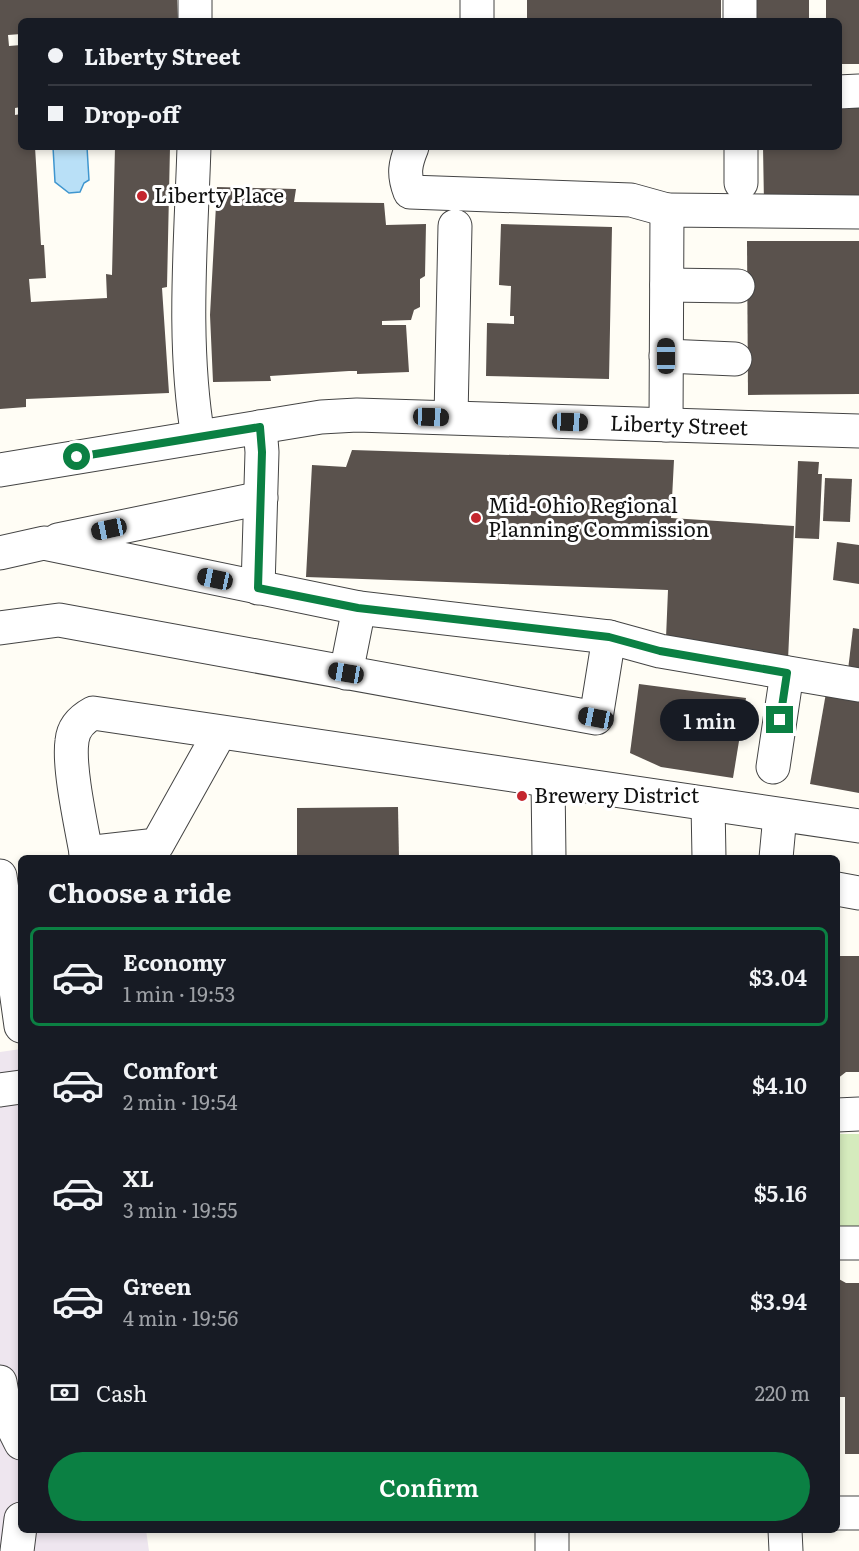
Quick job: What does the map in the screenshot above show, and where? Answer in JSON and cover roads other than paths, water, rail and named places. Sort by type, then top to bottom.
[{"type":"street","points":[[195,0],[195,18]]},
{"type":"street","points":[[477,0],[477,18]]},
{"type":"street","points":[[740,0],[740,18]]},
{"type":"street","points":[[842,92],[859,91]]},
{"type":"street","points":[[194,150],[189,338],[192,403],[198,437]]},
{"type":"street","points":[[411,150],[405,165],[404,178],[410,192],[631,200],[667,210],[737,197],[859,212]]},
{"type":"street","points":[[737,197],[741,150]]},
{"type":"street","points":[[666,425],[667,210]]},
{"type":"street","points":[[451,417],[455,226]]},
{"type":"street","points":[[667,285],[738,286]]},
{"type":"street","points":[[666,356],[735,359]]},
{"type":"street","name":"Liberty Street","points":[[0,470],[260,427],[357,415],[859,431]]},
{"type":"street","points":[[258,588],[261,498],[260,427]]},
{"type":"street","points":[[0,553],[261,498]]},
{"type":"street","points":[[44,543],[358,608],[609,637],[660,651],[859,685]]},
{"type":"street","points":[[346,673],[358,608]]},
{"type":"street","points":[[0,628],[59,620],[596,718],[609,637]]},
{"type":"street","points":[[773,766],[787,673]]},
{"type":"street","points":[[219,734],[158,851],[87,855],[71,740],[81,719],[93,713],[219,734],[859,826]]},
{"type":"street","points":[[548,781],[549,855]]},
{"type":"street","points":[[708,804],[709,855]]},
{"type":"street","points":[[776,855],[780,815]]},
{"type":"street","points":[[0,876],[18,1005]]},
{"type":"street","points":[[840,890],[859,893]]},
{"type":"street","points":[[0,1090],[18,1087]]},
{"type":"street","points":[[840,1114],[859,1114]]},
{"type":"street","points":[[840,1243],[859,1243]]},
{"type":"street","points":[[0,1382],[5,1411],[18,1437]]},
{"type":"street","points":[[840,1513],[859,1513]]},
{"type":"street","points":[[552,1533],[552,1551]]},
{"type":"street","points":[[785,1533],[786,1551]]},
{"type":"water","points":[[53,150],[87,150],[89,180],[84,183],[80,192],[69,193],[55,182]]},
{"type":"place","name":"Liberty Place","points":[[142,196]]},
{"type":"place","name":"Mid-Ohio Regional Planning Commission","points":[[476,518]]},
{"type":"place","name":"Brewery District","points":[[522,796]]}]
